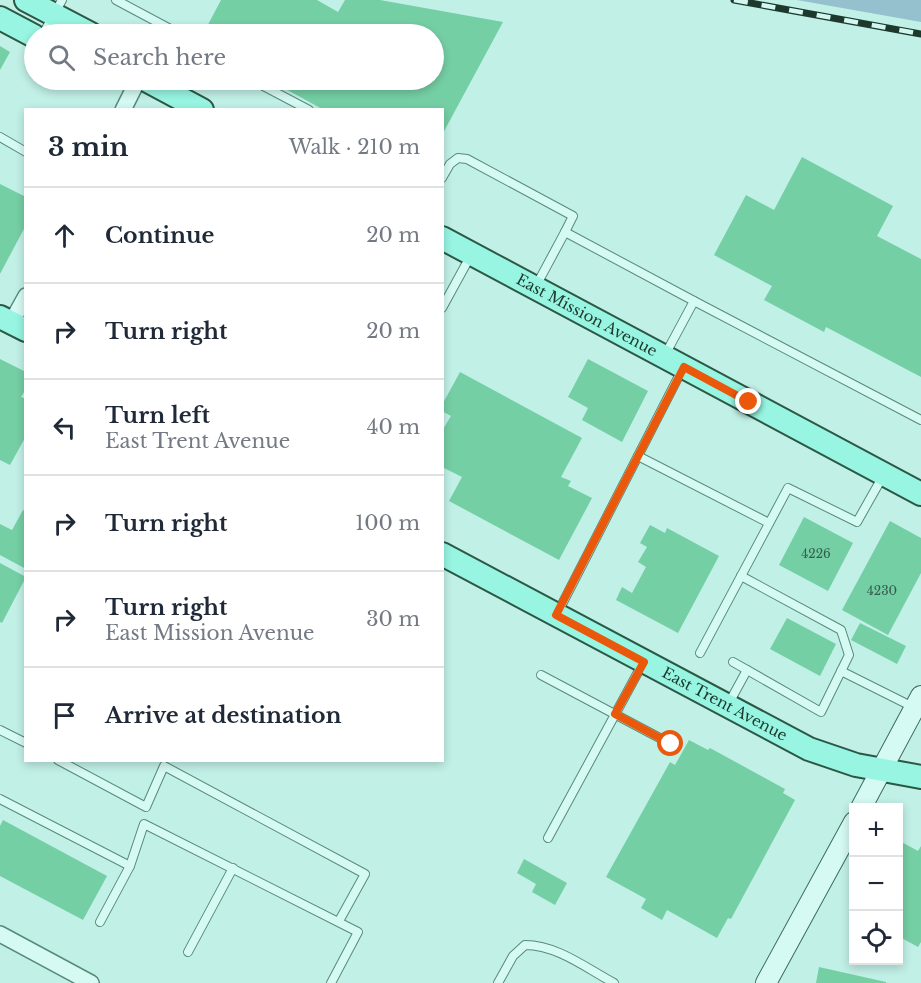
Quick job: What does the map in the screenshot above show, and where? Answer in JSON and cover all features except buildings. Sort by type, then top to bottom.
[{"type":"main road","points":[[26,0],[58,7],[79,24]]},
{"type":"main road","points":[[0,18],[24,31]]},
{"type":"main road","points":[[165,90],[198,108]]},
{"type":"main road","name":"East Mission Avenue","points":[[444,239],[921,494]]},
{"type":"main road","name":"East Trent Avenue","points":[[444,555],[809,749],[881,770],[921,777]]},
{"type":"street","points":[[125,108],[141,90]]},
{"type":"street","points":[[12,323],[24,300]]},
{"type":"street","points":[[863,803],[918,702]]},
{"type":"street","points":[[767,983],[849,831]]},
{"type":"street","points":[[0,934],[91,983]]},
{"type":"lane","points":[[116,0],[162,24]]},
{"type":"lane","points":[[49,24],[58,7]]},
{"type":"lane","points":[[271,90],[305,108]]},
{"type":"lane","points":[[0,137],[24,151]]},
{"type":"lane","points":[[444,174],[450,164],[458,158],[467,159],[573,216],[535,288]]},
{"type":"lane","points":[[565,232],[921,420]]},
{"type":"lane","points":[[444,304],[471,253]]},
{"type":"lane","points":[[556,615],[638,456],[674,362],[694,301]]},
{"type":"lane","points":[[638,456],[769,523]]},
{"type":"lane","points":[[700,653],[788,488],[857,522],[884,474]]},
{"type":"lane","points":[[732,662],[821,712],[849,655],[841,630],[741,576]]},
{"type":"lane","points":[[548,838],[644,662]]},
{"type":"lane","points":[[726,706],[747,670]]},
{"type":"lane","points":[[841,671],[918,702]]},
{"type":"lane","points":[[541,675],[671,744]]},
{"type":"lane","points":[[0,730],[24,742]]},
{"type":"lane","points":[[62,762],[146,807]]},
{"type":"lane","points":[[100,922],[130,866],[144,824],[146,807],[164,766],[365,874],[339,921]]},
{"type":"lane","points":[[0,799],[130,866]]},
{"type":"lane","points":[[144,824],[358,932],[331,983]]},
{"type":"lane","points":[[188,952],[233,868]]},
{"type":"lane","points":[[498,983],[513,956],[525,945],[541,945],[614,983]]},
{"type":"shaded area","points":[[797,0],[921,0],[921,22]]},
{"type":"railway","points":[[734,0],[921,34]]},
{"type":"route","points":[[671,744],[615,714],[644,662],[556,615],[684,367],[749,402]]}]
